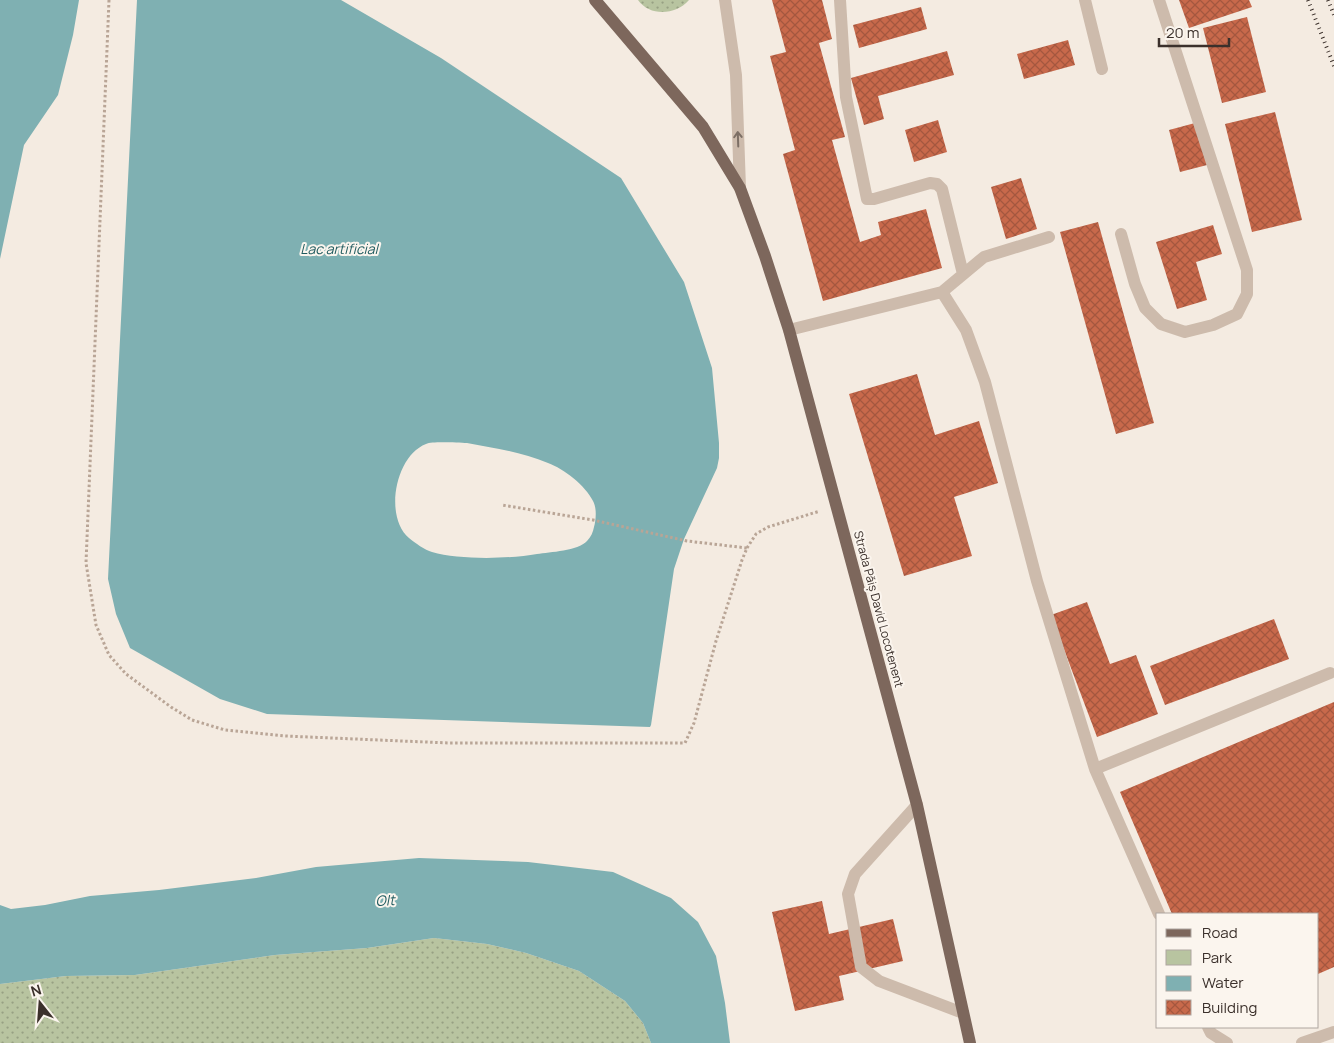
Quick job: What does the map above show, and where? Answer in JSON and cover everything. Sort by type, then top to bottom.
[{"type":"main road","name":"Strada Păiș David Locotenent","points":[[595,0],[703,126],[740,188],[765,256],[789,330],[918,805],[970,1043]]},
{"type":"street","name":"Strada Păiș David Locotenent","points":[[725,0],[736,75],[740,188]]},
{"type":"street","points":[[840,0],[846,97],[867,198],[874,199],[930,183],[937,184],[942,189],[964,274]]},
{"type":"street","points":[[1085,0],[1102,69]]},
{"type":"street","points":[[1121,234],[1134,284],[1145,308],[1161,324],[1185,332],[1213,325],[1237,314],[1247,294],[1247,270],[1159,0]]},
{"type":"street","points":[[789,330],[942,292],[984,256],[1048,237]]},
{"type":"street","points":[[942,292],[966,330],[985,382],[1037,582],[1095,769],[1158,913]]},
{"type":"street","points":[[1095,769],[1330,673]]},
{"type":"street","points":[[918,805],[855,874],[848,894],[861,967],[879,981],[964,1013]]},
{"type":"street","points":[[1208,1028],[1211,1033],[1226,1043]]},
{"type":"street","points":[[1302,1043],[1334,1032]]},
{"type":"path","points":[[109,0],[86,563],[96,625],[110,655],[126,674],[171,707],[192,720],[225,730],[285,736],[448,743],[685,743],[694,723],[719,632],[742,560],[756,534],[768,526],[838,507]]},
{"type":"path","points":[[502,505],[593,520],[687,541],[748,548]]},
{"type":"green space","points":[[638,0],[689,0],[677,9],[663,12],[649,9]]},
{"type":"green space","points":[[434,938],[487,944],[526,953],[579,971],[625,1001],[643,1023],[651,1043],[0,1043],[0,984],[66,976],[135,975],[275,955],[367,948]]},
{"type":"water","points":[[0,0],[79,0],[73,35],[58,95],[24,145],[0,259]]},
{"type":"water","name":"Lac artificial","points":[[137,0],[341,0],[441,58],[621,178],[684,282],[712,368],[719,443],[717,468],[684,539],[674,569],[650,727],[267,714],[220,699],[130,648],[116,614],[108,579]],"holes":[[[429,443],[467,443],[538,459],[574,478],[585,489],[595,507],[595,524],[588,539],[577,547],[564,550],[526,556],[484,558],[443,555],[426,550],[409,538],[401,528],[395,502],[400,473],[407,461],[415,451]]]},
{"type":"water","name":"Olt","points":[[419,858],[528,862],[613,872],[671,898],[698,922],[716,956],[730,1043],[651,1043],[643,1023],[625,1001],[579,971],[526,953],[487,944],[434,938],[367,948],[275,955],[135,975],[66,976],[0,984],[0,905],[11,909],[45,905],[90,896],[256,878],[316,867]]},
{"type":"building","points":[[772,0],[822,0],[832,39],[819,43],[845,137],[832,140],[860,242],[881,235],[878,222],[926,209],[942,268],[823,301],[783,154],[795,150],[770,56],[786,52]]},
{"type":"building","points":[[1179,0],[1249,0],[1252,7],[1189,28]]},
{"type":"building","points":[[921,7],[927,29],[859,48],[853,25]]},
{"type":"building","points":[[1247,17],[1266,92],[1222,103],[1203,28]]},
{"type":"building","points":[[1068,40],[1075,65],[1024,79],[1017,54]]},
{"type":"building","points":[[947,51],[954,75],[878,96],[884,119],[864,125],[851,78]]},
{"type":"building","points":[[1275,112],[1302,220],[1252,232],[1225,124]]},
{"type":"building","points":[[938,120],[947,152],[914,162],[905,130]]},
{"type":"building","points":[[1195,123],[1207,165],[1180,172],[1169,130]]},
{"type":"building","points":[[1021,178],[1037,229],[1006,239],[991,187]]},
{"type":"building","points":[[1098,222],[1154,423],[1116,434],[1060,232]]},
{"type":"building","points":[[1213,225],[1222,254],[1196,262],[1207,300],[1177,309],[1156,242]]},
{"type":"building","points":[[917,374],[935,435],[979,421],[998,483],[954,497],[972,556],[904,576],[849,394]]},
{"type":"building","points":[[1087,602],[1110,664],[1136,655],[1158,714],[1097,737],[1051,615]]},
{"type":"building","points":[[1274,619],[1289,659],[1165,705],[1150,666]]},
{"type":"building","points":[[1334,702],[1334,967],[1319,974],[1319,913],[1172,913],[1120,792]]},
{"type":"building","points":[[822,901],[829,934],[893,919],[903,961],[839,976],[844,1000],[795,1011],[772,912]]},
{"type":"railway","points":[[1308,0],[1334,66]]},
{"type":"railway","points":[[1328,0],[1334,15]]}]
